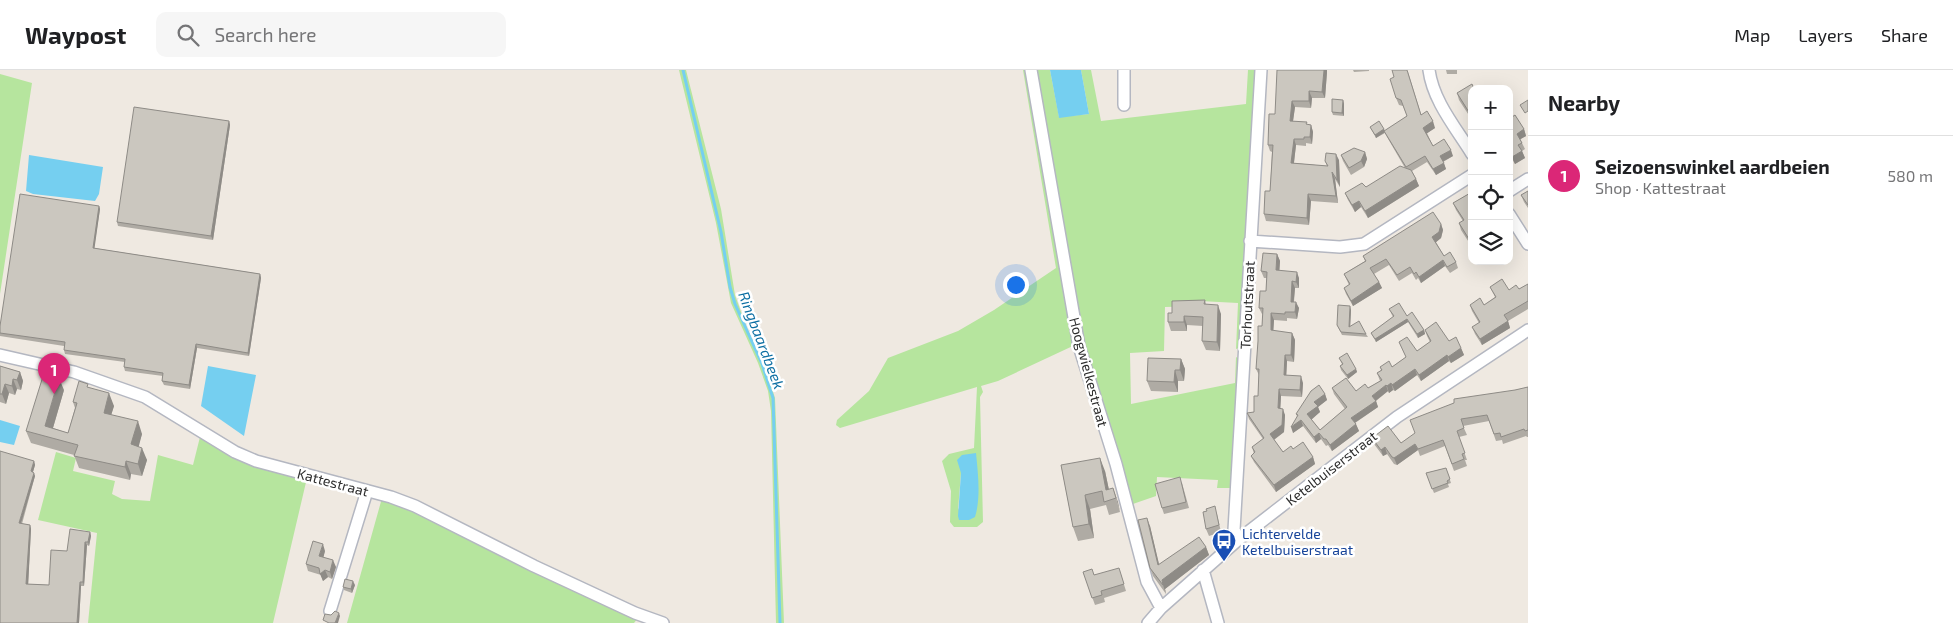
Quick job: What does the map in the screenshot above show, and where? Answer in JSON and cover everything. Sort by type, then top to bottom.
[{"type":"street","name":"Hoogwielkestraat","points":[[1031,70],[1079,346],[1116,464],[1147,582],[1161,608]]},
{"type":"street","points":[[1124,70],[1124,105]]},
{"type":"street","name":"Torhoutstraat","points":[[1239,539],[1234,530],[1261,70]]},
{"type":"street","points":[[1429,70],[1433,89],[1438,99],[1468,148]]},
{"type":"street","points":[[1250,241],[1340,247],[1364,244],[1468,178]]},
{"type":"street","points":[[1513,188],[1528,179]]},
{"type":"street","points":[[1513,220],[1528,244]]},
{"type":"street","name":"Ketelbuiserstraat","points":[[1148,623],[1161,608],[1239,539],[1397,417],[1528,330]]},
{"type":"street","name":"Kattestraat","points":[[0,355],[74,372],[145,397],[242,455],[256,461],[391,497],[415,506],[534,566],[635,613],[663,623]]},
{"type":"street","points":[[330,610],[367,491]]},
{"type":"street","points":[[1203,570],[1218,623]]},
{"type":"green space","points":[[679,70],[686,70],[721,209],[735,295],[749,334],[765,367],[775,398],[784,623],[776,623],[771,411],[768,391],[758,363],[731,303],[716,223]]},
{"type":"green space","points":[[1023,70],[1028,70],[1075,345],[998,381],[981,386],[983,392],[980,397],[983,522],[977,527],[954,527],[950,522],[951,491],[942,461],[949,454],[974,448],[977,387],[840,428],[836,425],[837,420],[869,391],[888,358],[958,331],[994,310],[1056,268]],"holes":[[[977,463],[977,473],[958,510],[961,473]]]},
{"type":"green space","points":[[1035,70],[1050,70],[1059,117],[1089,114],[1081,70],[1091,70],[1101,121],[1246,104],[1248,70],[1257,70],[1239,348],[1236,349],[1238,303],[1200,301],[1199,306],[1165,307],[1164,351],[1130,353],[1131,404],[1235,383],[1236,357],[1239,359],[1232,488],[1217,488],[1218,480],[1157,477],[1156,496],[1130,505],[1085,357]]},
{"type":"green space","points":[[0,74],[32,83],[0,294]]},
{"type":"green space","points":[[200,437],[307,478],[273,623],[88,623],[97,533],[38,520],[56,452],[76,458],[73,471],[115,481],[112,494],[122,499],[150,501],[158,455],[193,465]]},
{"type":"green space","points":[[382,498],[638,618],[634,623],[347,623]]},
{"type":"water","points":[[1050,70],[1081,70],[1089,114],[1059,118]]},
{"type":"water","points":[[29,155],[103,167],[99,194],[95,201],[33,194],[26,191]]},
{"type":"water","points":[[208,366],[256,375],[244,436],[201,406]]},
{"type":"water","points":[[0,420],[20,426],[14,445],[0,442]]},
{"type":"water","points":[[976,453],[978,477],[977,510],[975,517],[969,520],[959,520],[961,473],[957,460],[962,455]]},
{"type":"building","points":[[1277,70],[1324,70],[1322,92],[1309,91],[1309,101],[1292,101],[1290,121],[1307,122],[1306,124],[1311,125],[1310,137],[1294,139],[1291,163],[1328,166],[1325,161],[1326,153],[1336,154],[1337,180],[1332,172],[1336,196],[1308,194],[1307,218],[1264,214],[1265,191],[1270,191],[1273,145],[1268,145],[1269,114],[1275,114]]},
{"type":"building","points":[[1392,70],[1407,70],[1421,115],[1427,111],[1433,121],[1423,128],[1433,146],[1444,139],[1451,150],[1440,156],[1444,163],[1433,169],[1425,156],[1406,167],[1384,131],[1407,116],[1401,100],[1396,98],[1390,79],[1394,77]]},
{"type":"building","points":[[1468,86],[1468,111],[1457,93]]},
{"type":"building","points":[[1332,99],[1343,100],[1342,113],[1332,112]]},
{"type":"building","points":[[1528,100],[1528,111],[1525,113],[1520,105]]},
{"type":"building","points":[[134,107],[229,121],[211,236],[117,222]]},
{"type":"building","points":[[1515,115],[1524,129],[1517,134],[1522,143],[1518,145],[1522,151],[1513,156],[1513,130],[1513,116]]},
{"type":"building","points":[[1379,121],[1384,129],[1375,135],[1370,127]]},
{"type":"building","points":[[1354,148],[1365,152],[1361,161],[1349,168],[1341,155]]},
{"type":"building","points":[[1400,166],[1411,170],[1416,179],[1365,211],[1359,201],[1352,205],[1345,193],[1362,183],[1366,187]]},
{"type":"building","points":[[1528,191],[1528,205],[1521,195]]},
{"type":"building","points":[[20,194],[99,206],[93,248],[260,274],[248,353],[196,344],[189,385],[162,381],[163,373],[124,367],[125,359],[64,350],[65,342],[0,333]]},
{"type":"building","points":[[1468,194],[1468,238],[1459,223],[1464,220],[1453,203]]},
{"type":"building","points":[[1433,212],[1441,224],[1439,232],[1432,237],[1444,256],[1450,252],[1456,262],[1447,267],[1443,260],[1419,277],[1416,272],[1414,274],[1410,267],[1397,275],[1386,259],[1370,268],[1379,282],[1351,301],[1344,288],[1350,284],[1344,274],[1366,261],[1363,256]]},
{"type":"building","points":[[1263,253],[1277,254],[1276,270],[1297,272],[1296,282],[1292,281],[1291,302],[1296,302],[1295,312],[1285,312],[1285,314],[1271,313],[1271,330],[1292,333],[1291,355],[1285,355],[1284,375],[1301,376],[1300,390],[1279,389],[1278,408],[1283,409],[1282,425],[1270,434],[1283,452],[1291,446],[1293,449],[1303,442],[1313,457],[1274,485],[1251,456],[1255,452],[1252,447],[1264,438],[1247,413],[1254,412],[1254,396],[1258,396],[1259,369],[1256,369],[1258,326],[1262,326],[1263,308],[1259,308],[1260,291],[1266,291],[1267,272],[1261,271]]},
{"type":"building","points":[[1502,279],[1509,290],[1516,285],[1519,289],[1528,284],[1528,301],[1504,315],[1508,321],[1480,339],[1472,327],[1480,322],[1470,305],[1480,298],[1484,305],[1496,297],[1490,287]]},
{"type":"building","points":[[1205,300],[1204,304],[1218,305],[1217,342],[1202,341],[1203,317],[1184,316],[1184,322],[1168,322],[1168,313],[1172,313],[1172,301]]},
{"type":"building","points":[[1399,303],[1407,316],[1412,312],[1424,330],[1417,334],[1407,319],[1375,339],[1371,333],[1394,316],[1389,309]]},
{"type":"building","points":[[1338,305],[1350,306],[1349,327],[1359,321],[1366,334],[1341,332],[1337,325]]},
{"type":"building","points":[[1436,322],[1449,341],[1456,337],[1461,348],[1448,357],[1447,355],[1419,375],[1415,369],[1392,385],[1391,383],[1386,385],[1372,396],[1376,401],[1351,418],[1356,424],[1330,445],[1319,433],[1314,437],[1301,420],[1291,427],[1298,415],[1296,414],[1311,391],[1319,385],[1325,394],[1314,402],[1318,406],[1307,414],[1320,430],[1347,407],[1332,388],[1346,378],[1356,391],[1365,384],[1368,388],[1382,380],[1377,373],[1382,370],[1380,367],[1389,361],[1392,367],[1406,357],[1399,342],[1407,337],[1417,351],[1431,341],[1425,330]]},
{"type":"building","points":[[1347,353],[1356,369],[1347,375],[1340,366],[1343,364],[1339,358]]},
{"type":"building","points":[[1148,358],[1181,359],[1180,370],[1175,370],[1174,382],[1147,381]]},
{"type":"building","points":[[0,366],[20,372],[17,380],[13,379],[12,386],[5,384],[2,394],[0,394]]},
{"type":"building","points":[[44,373],[59,378],[45,426],[68,433],[77,403],[73,402],[79,381],[88,384],[87,387],[109,393],[104,413],[138,421],[131,444],[142,448],[138,464],[126,461],[125,467],[74,456],[78,445],[26,431]]},
{"type":"building","points":[[1528,387],[1528,430],[1525,431],[1524,429],[1501,437],[1500,433],[1494,434],[1487,415],[1461,419],[1464,428],[1457,431],[1465,453],[1462,454],[1464,459],[1452,464],[1443,440],[1418,449],[1415,444],[1394,458],[1385,447],[1381,450],[1372,438],[1388,426],[1401,443],[1415,433],[1410,420],[1454,403],[1454,399]]},
{"type":"building","points":[[0,451],[34,461],[31,471],[34,473],[19,523],[30,525],[26,584],[49,585],[51,550],[67,551],[70,529],[90,532],[88,542],[85,542],[83,582],[80,582],[77,623],[0,623]]},
{"type":"building","points":[[1100,458],[1106,490],[1113,488],[1116,498],[1104,502],[1102,491],[1085,495],[1089,524],[1073,527],[1061,465]]},
{"type":"building","points":[[1446,468],[1450,479],[1447,481],[1448,483],[1432,489],[1426,473]]},
{"type":"building","points":[[1180,477],[1186,502],[1162,508],[1155,484]]},
{"type":"building","points":[[1215,506],[1219,525],[1206,529],[1203,512]]},
{"type":"building","points":[[1147,518],[1158,565],[1199,537],[1206,547],[1162,580],[1163,585],[1150,568],[1138,520]]},
{"type":"building","points":[[313,541],[323,544],[319,556],[333,560],[330,572],[325,570],[320,574],[319,568],[306,564]]},
{"type":"building","points":[[1119,568],[1124,584],[1101,591],[1102,595],[1092,598],[1083,572],[1092,569],[1094,575]]},
{"type":"building","points":[[345,579],[353,581],[351,589],[343,587]]},
{"type":"building","points":[[335,611],[339,613],[335,623],[323,620],[325,614],[331,615]]},
{"type":"waterway","name":"Ringbaardbeek","points":[[683,70],[721,232],[730,287],[735,304],[762,364],[773,398],[780,623]]},
{"type":"place","name":"Seizoenswinkel aardbeien","points":[[54,394]]},
{"type":"place","name":"Lichtervelde Ketelbuiserstraat","points":[[1224,562]]}]
